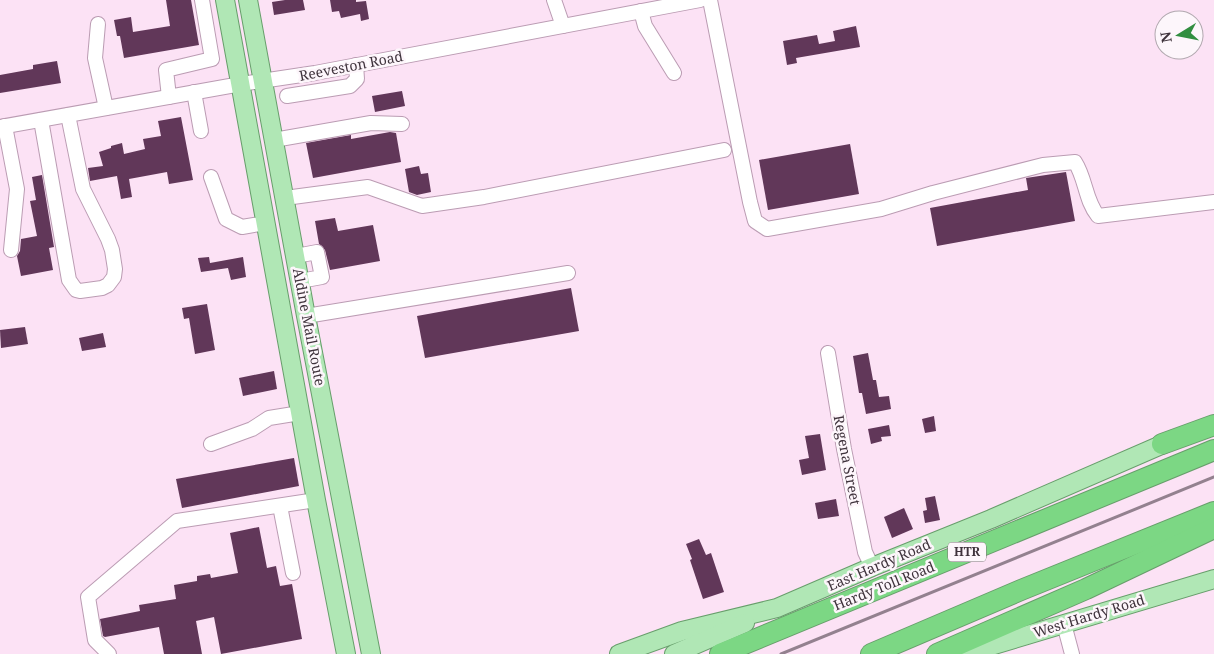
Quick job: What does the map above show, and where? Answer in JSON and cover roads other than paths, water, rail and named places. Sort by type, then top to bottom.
[{"type":"highway","points":[[1162,444],[1214,426]]},
{"type":"highway","name":"Hardy Toll Road","points":[[720,654],[1214,450]]},
{"type":"highway","points":[[871,654],[1021,590],[1214,512]]},
{"type":"highway","points":[[936,654],[1086,589],[1214,528]]},
{"type":"main road","name":"Aldine Mail Route","points":[[225,0],[242,84],[300,414],[346,654]]},
{"type":"main road","name":"Aldine Mail Route","points":[[248,0],[306,316],[372,654]]},
{"type":"main road","points":[[283,319],[306,316]]},
{"type":"main road","name":"East Hardy Road","points":[[619,654],[682,632],[778,608],[872,566],[991,519],[1214,421]]},
{"type":"main road","points":[[316,500],[342,495]]},
{"type":"main road","name":"West Hardy Road","points":[[964,654],[1214,579]]},
{"type":"main road","points":[[674,654],[778,608]]},
{"type":"street","points":[[202,0],[212,59]]},
{"type":"street","points":[[554,0],[563,26]]},
{"type":"street","name":"Reeveston Road","points":[[2,127],[356,65],[641,11],[664,3],[700,0]]},
{"type":"street","points":[[710,0],[750,202],[755,220],[767,229],[881,209],[933,192],[1043,165],[1067,162],[1075,162],[1080,170],[1089,202],[1098,216],[1214,202]]},
{"type":"street","points":[[641,11],[645,26],[674,73]]},
{"type":"street","points":[[98,24],[95,58],[106,108]]},
{"type":"street","points":[[169,97],[166,70],[236,55]]},
{"type":"street","points":[[287,96],[350,86],[357,79],[356,65]]},
{"type":"street","points":[[194,92],[201,131]]},
{"type":"street","points":[[41,120],[69,280],[76,290],[80,291],[102,288],[108,285],[114,277],[115,269],[112,250],[83,190],[68,115]]},
{"type":"street","points":[[274,140],[371,123],[402,124]]},
{"type":"street","points":[[2,127],[17,189],[11,250]]},
{"type":"street","points":[[285,198],[368,187],[422,206],[484,197],[724,150]]},
{"type":"street","points":[[211,177],[226,219],[242,227],[266,223]]},
{"type":"street","points":[[306,316],[568,273]]},
{"type":"street","name":"Regena Street","points":[[828,353],[844,449],[865,552],[872,566]]},
{"type":"street","points":[[211,444],[252,429],[269,418],[300,414]]},
{"type":"street","points":[[109,654],[94,640],[88,597],[123,565],[177,521],[316,500]]},
{"type":"street","points":[[280,506],[293,573]]},
{"type":"street","points":[[1064,624],[1072,654]]},
{"type":"railway","points":[[781,654],[1214,477]]}]
